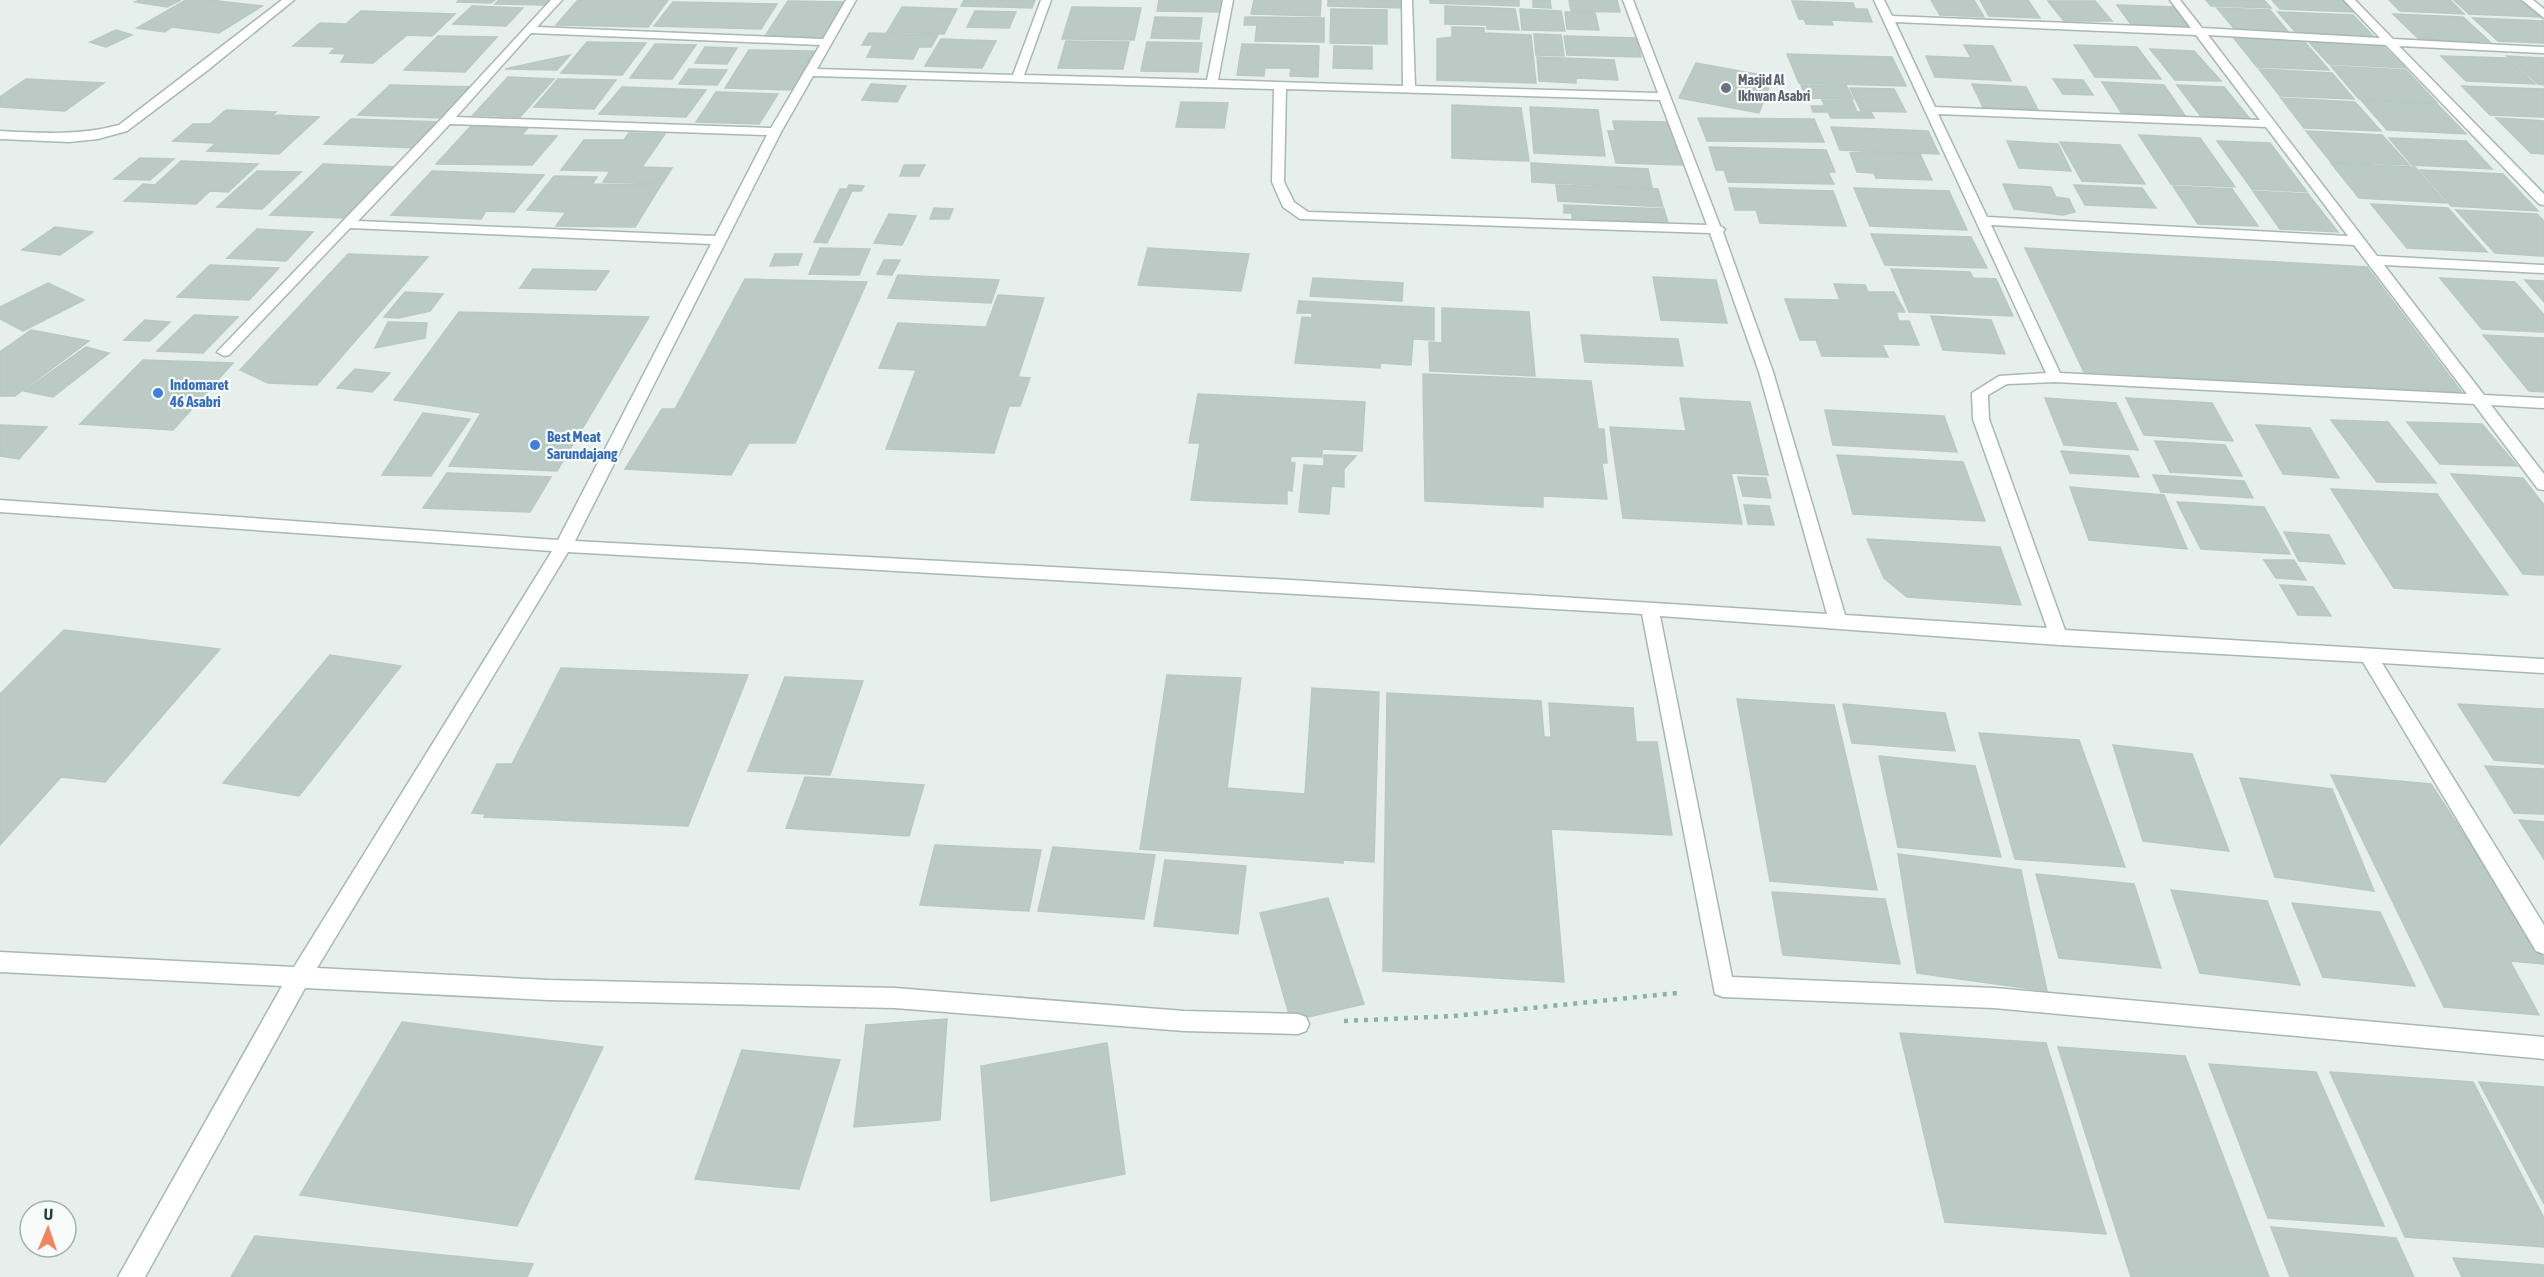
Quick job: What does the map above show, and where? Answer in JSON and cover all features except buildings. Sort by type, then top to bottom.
[{"type":"street","points":[[0,135],[69,138],[98,135],[123,128],[204,68],[289,0]]},
{"type":"street","points":[[224,352],[447,120],[557,0]]},
{"type":"street","points":[[131,1277],[299,978],[563,547],[718,240],[775,132],[851,0]]},
{"type":"street","points":[[1018,76],[1046,0]]},
{"type":"street","points":[[1212,82],[1228,0]]},
{"type":"street","points":[[1407,0],[1408,88]]},
{"type":"street","points":[[1628,0],[1664,97],[1718,229],[1766,372],[1838,620]]},
{"type":"street","points":[[1879,0],[2055,377]]},
{"type":"street","points":[[2175,0],[2544,485]]},
{"type":"street","points":[[2349,0],[2544,201]]},
{"type":"street","points":[[2527,0],[2544,15]]},
{"type":"street","points":[[1888,19],[2039,24],[2392,44],[2544,50]]},
{"type":"street","points":[[528,30],[826,42]]},
{"type":"street","points":[[809,72],[1018,76],[1664,97]]},
{"type":"street","points":[[1280,84],[1278,182],[1288,204],[1305,216],[1718,229]]},
{"type":"street","points":[[1931,110],[2269,124]]},
{"type":"street","points":[[447,120],[775,132]]},
{"type":"street","points":[[1982,221],[2359,241]]},
{"type":"street","points":[[347,224],[718,240]]},
{"type":"street","points":[[2372,260],[2544,269]]},
{"type":"street","points":[[2059,638],[1981,419],[1980,393],[2004,379],[2055,377],[2544,403]]},
{"type":"street","points":[[0,506],[345,534],[1838,620],[2059,638],[2544,666]]},
{"type":"street","points":[[1650,609],[1723,987],[1809,988],[1994,998],[2544,1048]]},
{"type":"street","points":[[2369,657],[2544,944]]},
{"type":"street","points":[[0,962],[548,990],[895,998],[1184,1021],[1298,1024]]},
{"type":"path","points":[[1298,1024],[1454,1016],[1723,987]]},
{"type":"place","name":"Masjid Al Ikhwan Asabri","points":[[1726,88]]},
{"type":"place","name":"Indomaret 46 Asabri","points":[[158,393]]},
{"type":"place","name":"Best Meat Sarundajang","points":[[535,445]]}]
